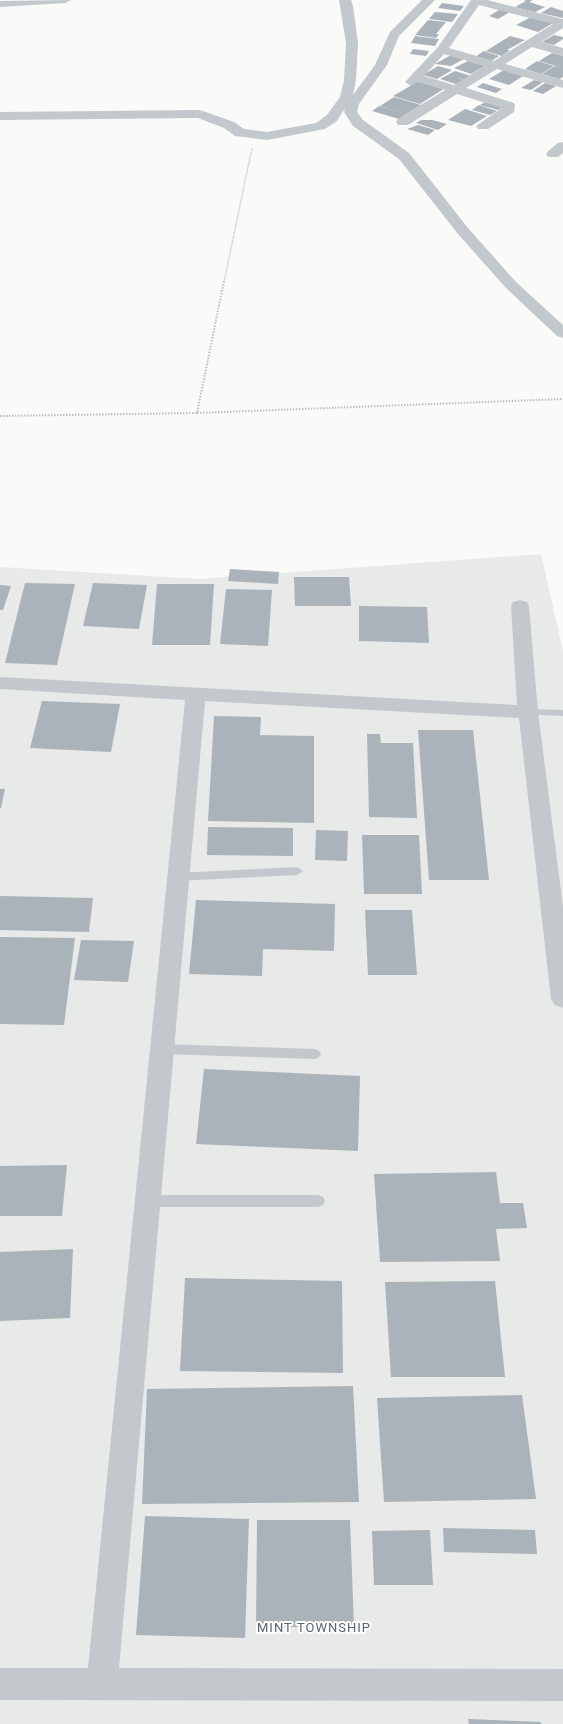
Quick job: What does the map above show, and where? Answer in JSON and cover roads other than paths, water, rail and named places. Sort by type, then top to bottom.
[{"type":"street","points":[[0,4],[65,0]]},
{"type":"street","points":[[0,116],[200,114],[229,125],[240,133],[267,136],[320,126],[332,118],[346,97],[350,80],[352,43],[347,6],[344,0]]},
{"type":"street","points":[[429,0],[399,28],[381,64],[353,104],[350,112],[358,123],[404,156],[463,231],[511,285],[563,332]]},
{"type":"street","points":[[483,126],[509,109],[509,106],[414,79],[442,50],[477,0],[563,23]]},
{"type":"street","points":[[403,122],[456,90],[494,64],[563,23]]},
{"type":"street","points":[[531,43],[563,52]]},
{"type":"street","points":[[442,50],[563,84]]},
{"type":"street","points":[[520,606],[528,712],[563,999]]},
{"type":"street","points":[[0,683],[528,712]]},
{"type":"street","points":[[102,1685],[196,693]]},
{"type":"street","points":[[0,1684],[563,1685]]},
{"type":"lane","points":[[528,712],[563,713]]},
{"type":"lane","points":[[178,877],[297,872]]},
{"type":"lane","points":[[162,1049],[315,1054]]},
{"type":"lane","points":[[147,1201],[318,1200]]},
{"type":"district","name":"MINT TOWNSHIP","points":[[314,1629]]}]
